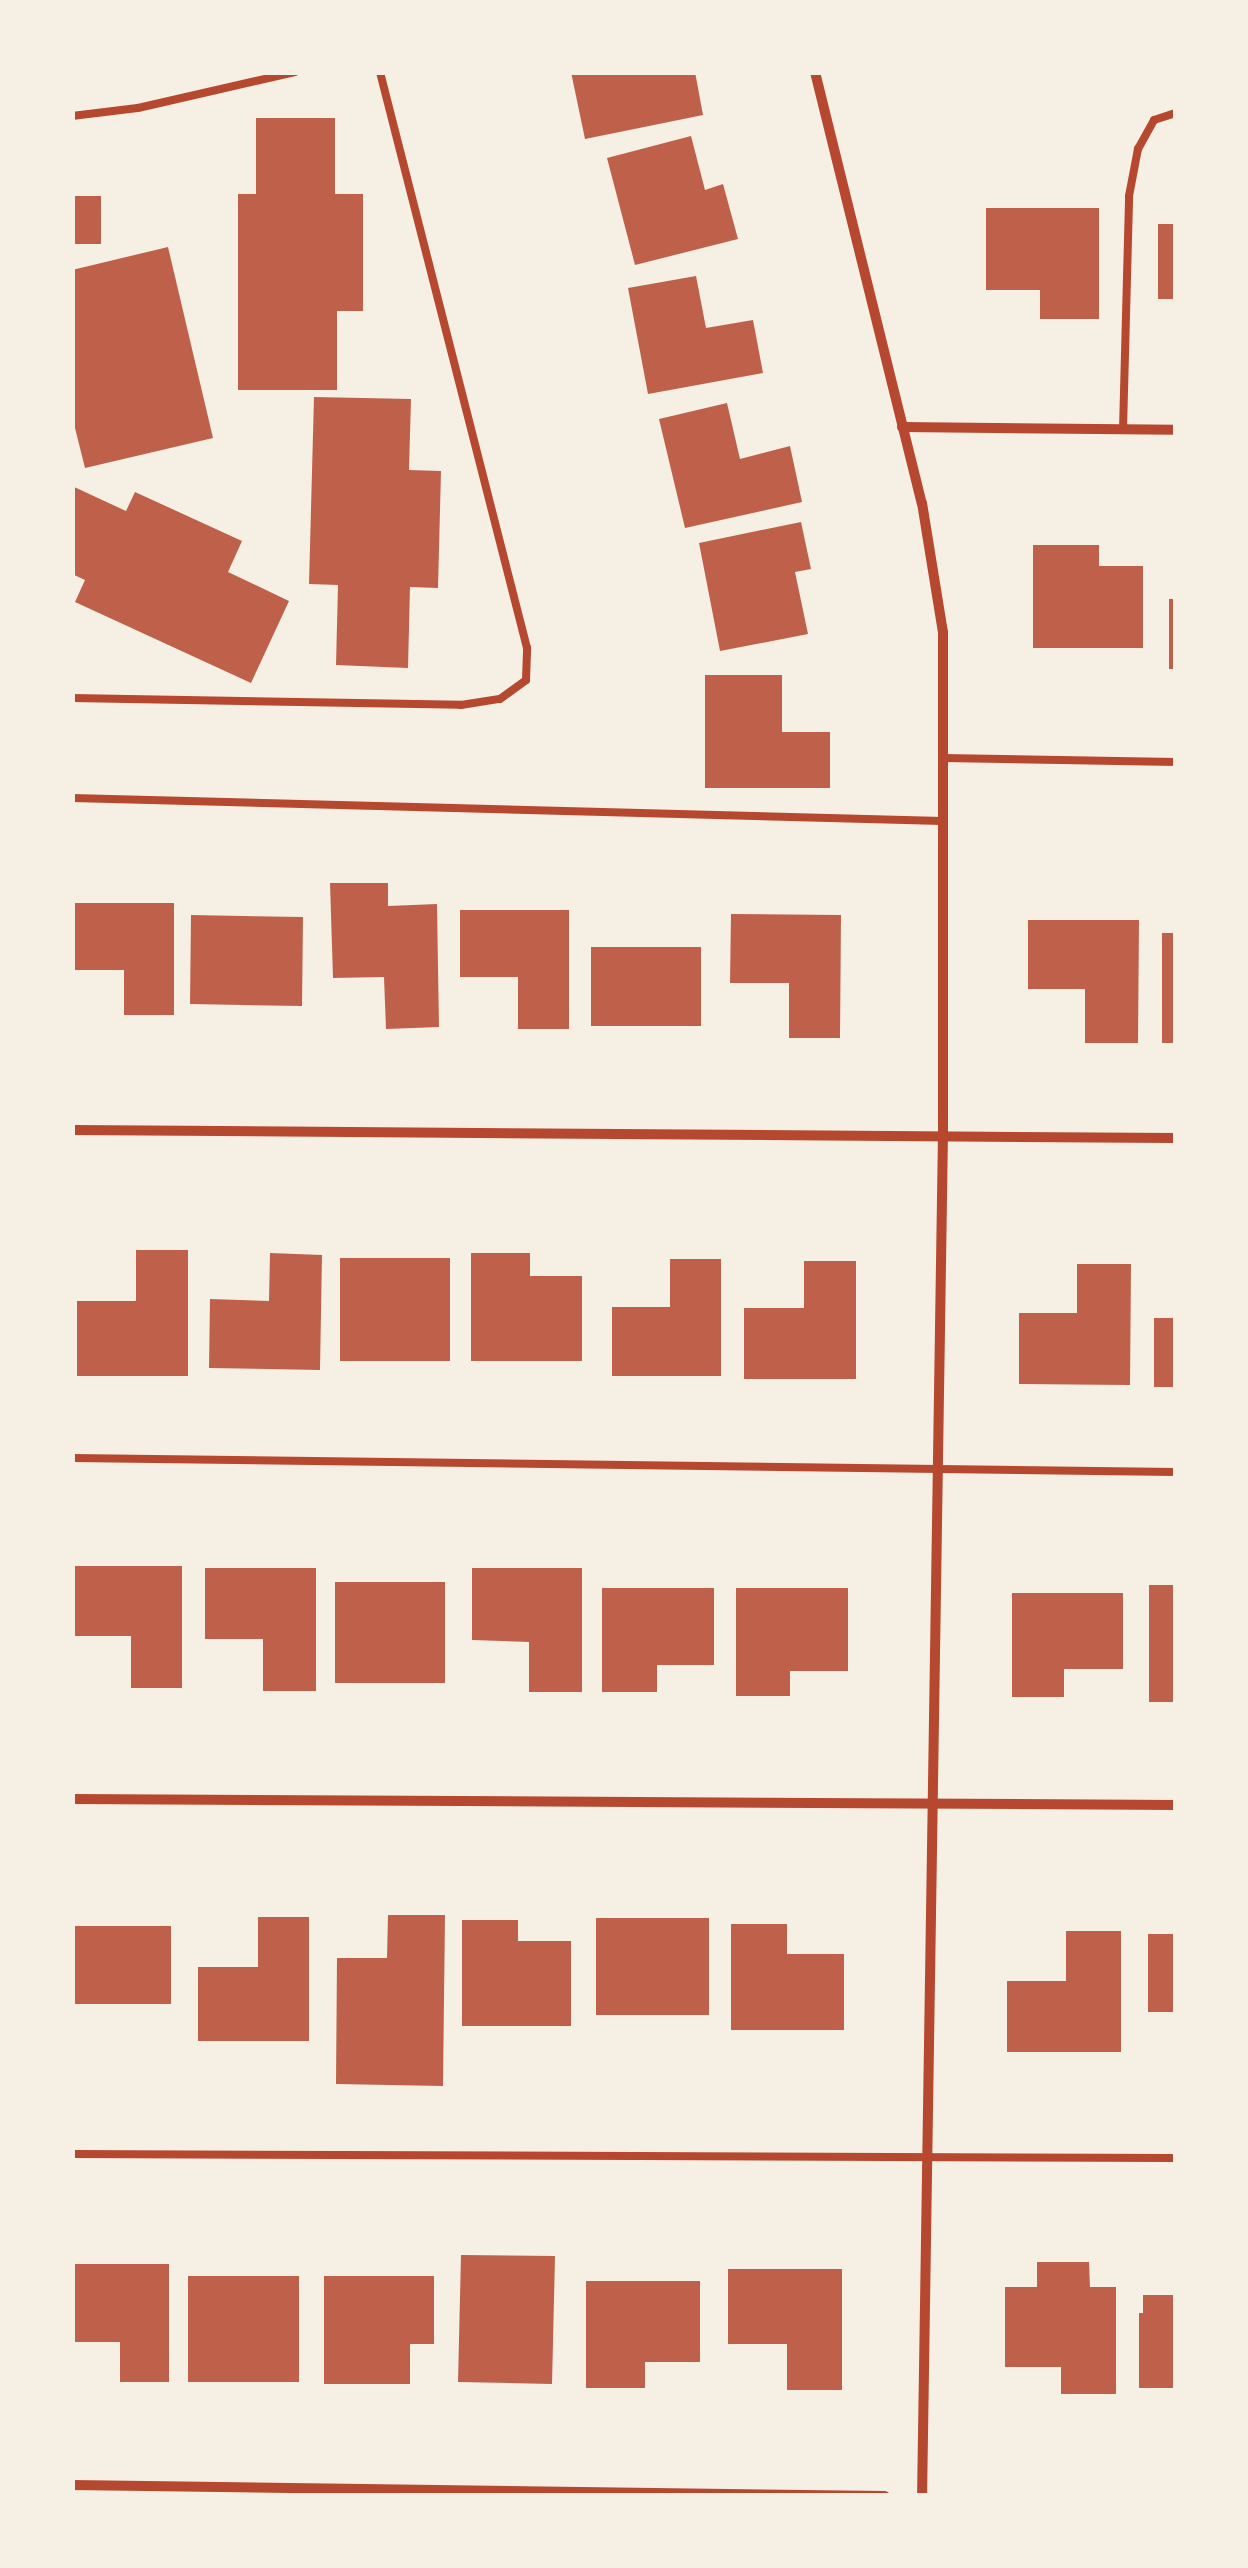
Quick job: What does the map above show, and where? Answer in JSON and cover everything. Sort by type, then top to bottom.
[{"type":"street","points":[[815,72],[936,570],[943,632],[943,1133],[922,2496]]},
{"type":"street","points":[[902,427],[1176,430]]},
{"type":"street","points":[[72,1130],[943,1133],[1176,1138]]},
{"type":"street","points":[[72,1800],[1176,1805]]},
{"type":"street","points":[[72,2485],[886,2496]]},
{"type":"lane","points":[[72,116],[138,108],[295,72]]},
{"type":"lane","points":[[72,698],[461,704],[500,699],[526,680],[527,648],[380,72]]},
{"type":"lane","points":[[1123,430],[1128,196],[1138,149],[1154,120],[1176,114]]},
{"type":"lane","points":[[943,758],[1176,762]]},
{"type":"lane","points":[[72,798],[943,820]]},
{"type":"lane","points":[[72,1458],[1176,1472]]},
{"type":"lane","points":[[72,2154],[1176,2158]]},
{"type":"building","points":[[571,72],[695,72],[703,115],[585,139]]},
{"type":"building","points":[[256,118],[335,118],[335,194],[363,194],[363,311],[337,311],[337,390],[238,390],[238,194],[256,194]]},
{"type":"building","points":[[691,136],[705,190],[723,184],[738,239],[635,265],[607,158]]},
{"type":"building","points":[[72,196],[101,196],[101,244],[72,244]]},
{"type":"building","points":[[986,208],[1099,208],[1099,319],[1040,319],[1040,290],[986,290]]},
{"type":"building","points":[[1158,224],[1176,224],[1176,299],[1158,299]]},
{"type":"building","points":[[168,247],[213,438],[85,468],[72,416],[72,270]]},
{"type":"building","points":[[696,276],[706,328],[753,320],[763,373],[648,394],[628,288]]},
{"type":"building","points":[[314,397],[411,399],[409,470],[441,471],[438,588],[410,587],[408,668],[336,665],[338,585],[309,584]]},
{"type":"building","points":[[727,403],[740,459],[790,446],[802,502],[685,528],[659,419]]},
{"type":"building","points":[[72,486],[126,511],[135,492],[242,541],[228,572],[289,601],[251,683],[75,602],[85,580],[72,574]]},
{"type":"building","points":[[801,522],[811,569],[795,572],[808,634],[720,651],[699,543]]},
{"type":"building","points":[[1033,545],[1099,545],[1099,566],[1143,566],[1143,648],[1033,648]]},
{"type":"building","points":[[1169,599],[1176,599],[1176,669],[1169,669]]},
{"type":"building","points":[[705,675],[782,675],[782,732],[830,732],[830,788],[705,788]]},
{"type":"building","points":[[330,883],[388,883],[388,906],[437,904],[439,1027],[386,1029],[384,977],[333,978]]},
{"type":"building","points":[[72,903],[174,903],[174,1015],[124,1015],[124,970],[72,970]]},
{"type":"building","points":[[460,910],[569,910],[569,1029],[518,1029],[518,977],[460,977]]},
{"type":"building","points":[[731,914],[841,915],[840,1038],[789,1038],[789,983],[730,983]]},
{"type":"building","points":[[191,915],[303,917],[302,1006],[190,1004]]},
{"type":"building","points":[[1028,920],[1139,920],[1138,1043],[1085,1043],[1085,989],[1028,989]]},
{"type":"building","points":[[1162,933],[1176,933],[1176,1043],[1162,1043]]},
{"type":"building","points":[[591,947],[701,947],[701,1026],[591,1026]]},
{"type":"building","points":[[136,1250],[188,1250],[188,1376],[77,1376],[77,1301],[136,1301]]},
{"type":"building","points":[[270,1253],[322,1255],[320,1370],[209,1368],[210,1299],[269,1301]]},
{"type":"building","points":[[471,1253],[530,1253],[530,1276],[582,1276],[582,1361],[471,1361]]},
{"type":"building","points":[[340,1258],[450,1258],[450,1361],[340,1361]]},
{"type":"building","points":[[670,1259],[721,1259],[721,1376],[612,1376],[612,1307],[670,1307]]},
{"type":"building","points":[[804,1261],[856,1261],[856,1379],[744,1379],[744,1308],[804,1308]]},
{"type":"building","points":[[1077,1264],[1131,1264],[1130,1385],[1019,1384],[1019,1313],[1077,1313]]},
{"type":"building","points":[[1154,1318],[1176,1318],[1176,1387],[1154,1387]]},
{"type":"building","points":[[73,1566],[182,1566],[182,1688],[131,1688],[131,1636],[73,1636]]},
{"type":"building","points":[[205,1568],[316,1568],[316,1691],[263,1691],[263,1639],[205,1639]]},
{"type":"building","points":[[472,1568],[582,1568],[582,1692],[529,1692],[529,1642],[472,1640]]},
{"type":"building","points":[[335,1582],[445,1582],[445,1683],[335,1683]]},
{"type":"building","points":[[1149,1585],[1176,1585],[1176,1702],[1149,1702]]},
{"type":"building","points":[[602,1588],[714,1588],[714,1665],[657,1665],[657,1692],[602,1692]]},
{"type":"building","points":[[736,1588],[848,1588],[848,1671],[790,1671],[790,1696],[736,1696]]},
{"type":"building","points":[[1012,1593],[1123,1593],[1123,1669],[1064,1669],[1064,1697],[1012,1697]]},
{"type":"building","points":[[388,1915],[445,1915],[443,2086],[336,2084],[337,1958],[387,1958]]},
{"type":"building","points":[[258,1917],[309,1917],[309,2041],[198,2041],[198,1967],[258,1967]]},
{"type":"building","points":[[596,1918],[709,1918],[709,2015],[596,2015]]},
{"type":"building","points":[[462,1920],[518,1920],[518,1941],[571,1941],[571,2026],[462,2026]]},
{"type":"building","points":[[731,1924],[787,1924],[787,1954],[844,1954],[844,2030],[731,2030]]},
{"type":"building","points":[[72,1926],[171,1926],[171,2004],[72,2004]]},
{"type":"building","points":[[1066,1931],[1121,1931],[1121,2052],[1007,2052],[1007,1981],[1066,1981]]},
{"type":"building","points":[[1148,1934],[1176,1934],[1176,2012],[1148,2012]]},
{"type":"building","points":[[461,2255],[555,2256],[552,2384],[458,2382]]},
{"type":"building","points":[[1037,2262],[1089,2262],[1090,2287],[1116,2287],[1116,2394],[1061,2394],[1061,2367],[1005,2367],[1005,2287],[1037,2287]]},
{"type":"building","points":[[72,2264],[169,2264],[169,2382],[120,2382],[120,2342],[72,2342]]},
{"type":"building","points":[[728,2269],[842,2269],[842,2390],[787,2390],[787,2344],[728,2344]]},
{"type":"building","points":[[188,2276],[299,2276],[299,2382],[188,2382]]},
{"type":"building","points":[[324,2276],[434,2276],[434,2344],[410,2344],[410,2384],[324,2384]]},
{"type":"building","points":[[586,2281],[700,2281],[700,2362],[645,2362],[645,2388],[586,2388]]},
{"type":"building","points":[[1143,2295],[1176,2295],[1176,2388],[1139,2388],[1139,2313],[1143,2313]]}]
